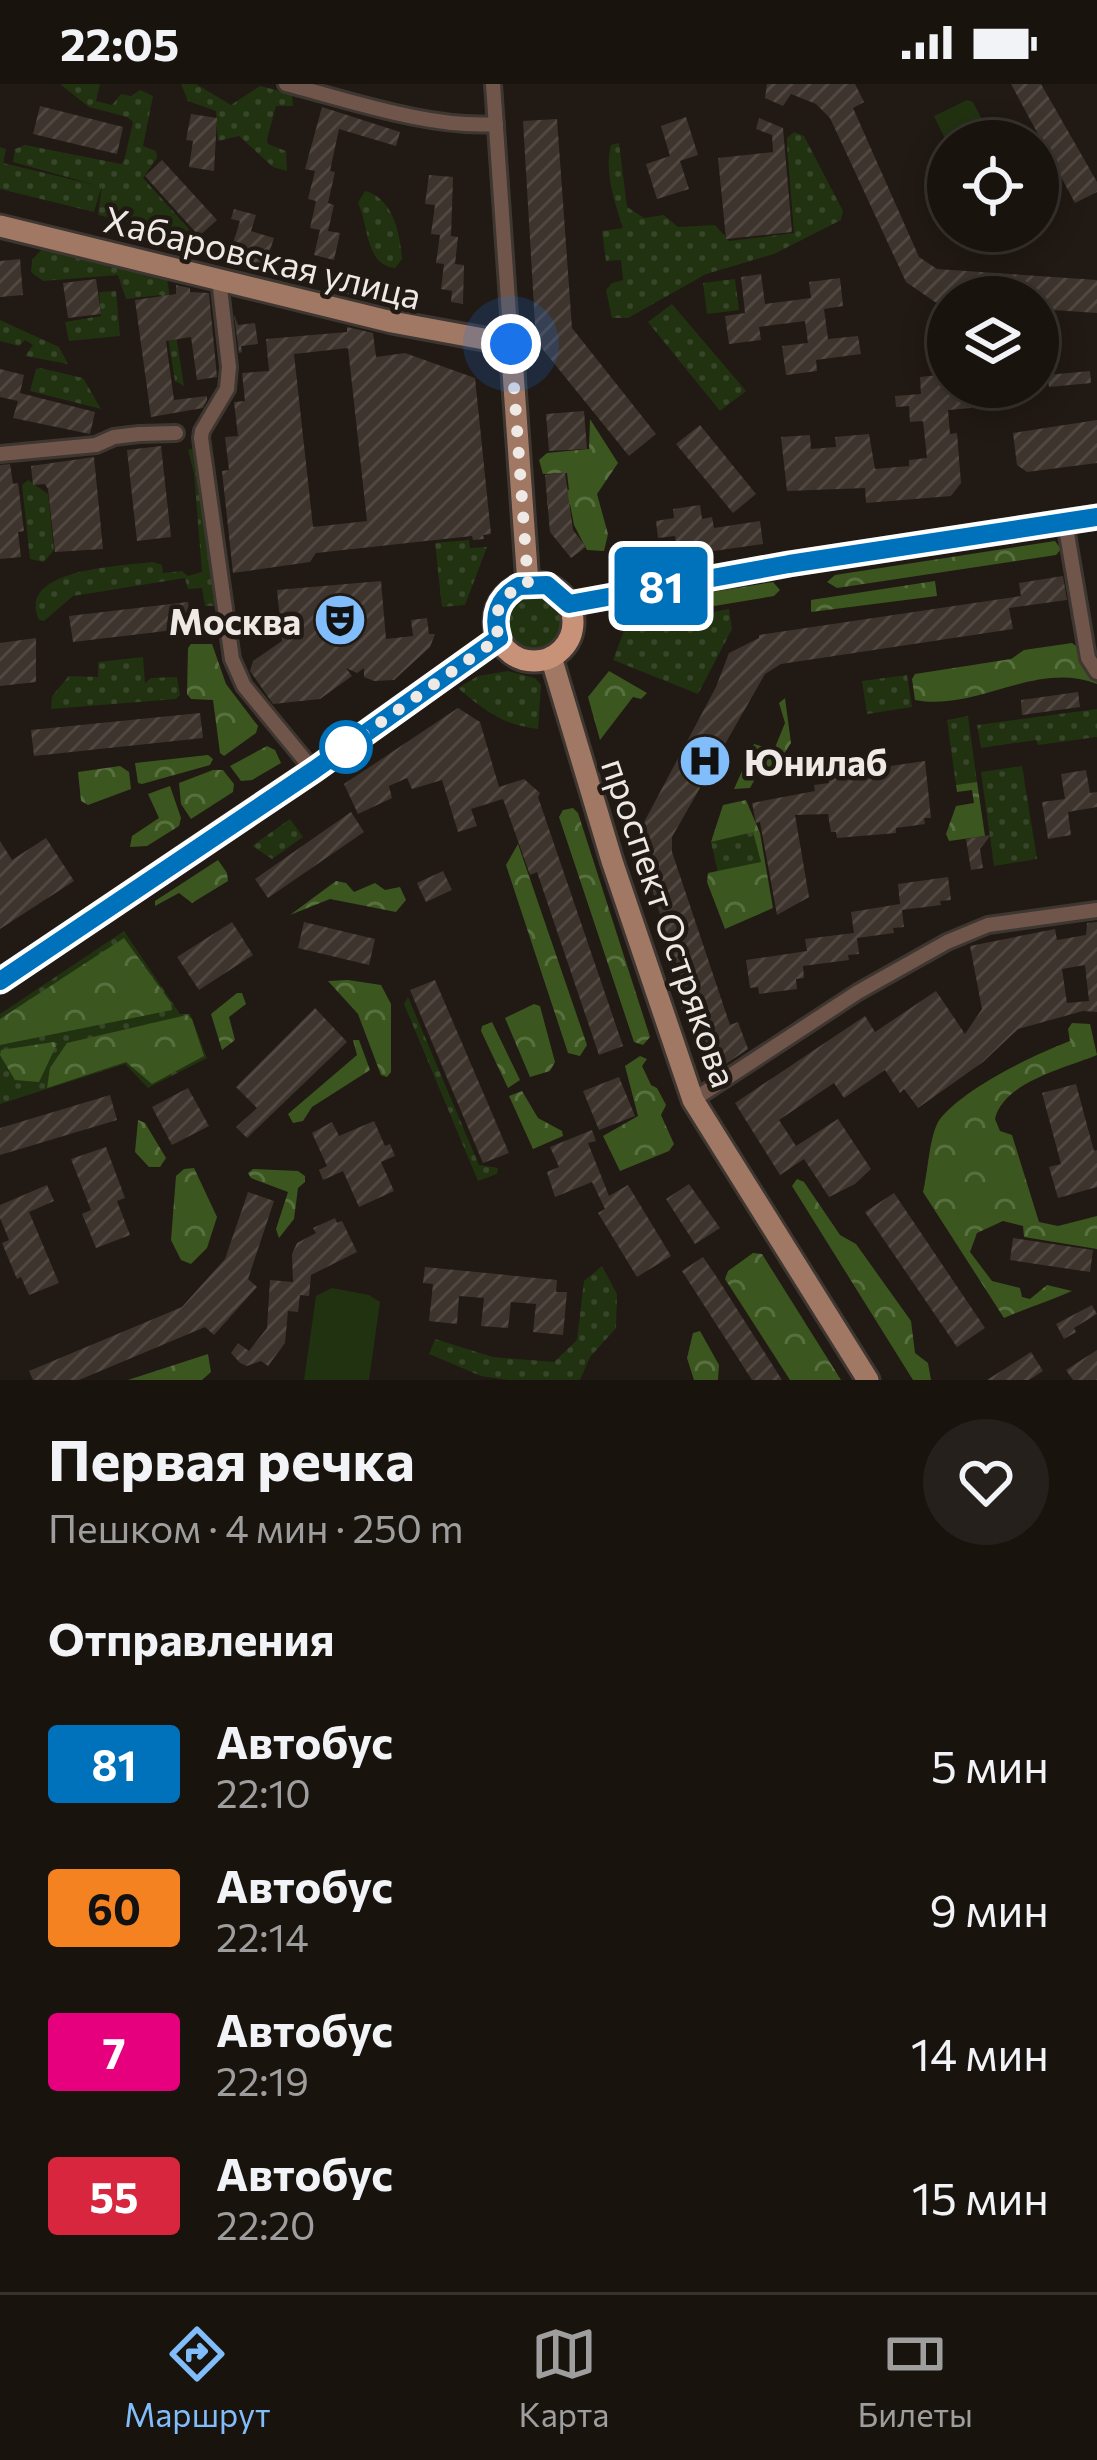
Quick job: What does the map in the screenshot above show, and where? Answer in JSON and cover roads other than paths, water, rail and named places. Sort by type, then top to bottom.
[{"type":"main road","name":"Хабаровская улица","points":[[0,226],[392,322],[511,344]]},
{"type":"main road","points":[[511,344],[528,584]]},
{"type":"main road","points":[[569,604],[789,564],[1097,517]]},
{"type":"main road","points":[[528,584],[552,587],[569,604],[571,635],[551,657],[524,659],[499,638],[499,606],[511,591],[528,584]]},
{"type":"main road","points":[[0,981],[314,770],[499,638]]},
{"type":"main road","name":"проспект Острякова","points":[[551,657],[619,884],[693,1100],[868,1380]]},
{"type":"street","points":[[286,84],[413,115],[496,124]]},
{"type":"street","points":[[493,84],[511,344]]},
{"type":"street","points":[[219,279],[227,389],[201,438],[232,659],[244,686],[314,770]]},
{"type":"street","points":[[0,454],[176,433]]},
{"type":"street","points":[[1065,521],[1088,658],[1097,672]]},
{"type":"street","points":[[693,1100],[858,992],[947,942],[988,926],[1097,910]]},
{"type":"place","name":"Москва","points":[[340,620]]},
{"type":"place","name":"Юнилаб","points":[[705,761]]}]
